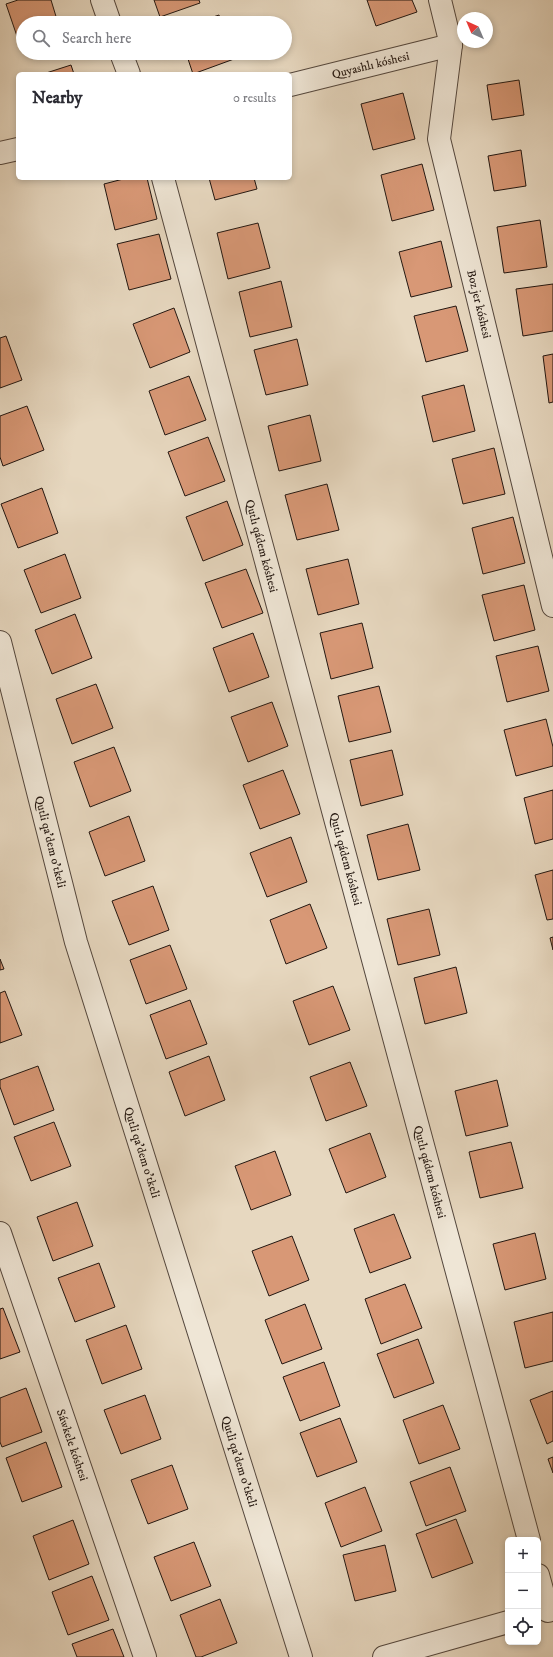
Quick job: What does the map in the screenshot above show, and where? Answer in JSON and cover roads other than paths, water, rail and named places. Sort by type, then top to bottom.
[{"type":"street","points":[[102,0],[108,16]]},
{"type":"street","name":"Boz jer kóshesi","points":[[440,0],[451,45],[439,139],[553,606]]},
{"type":"street","name":"Quyashlı kóshesi","points":[[292,85],[451,45]]},
{"type":"street","points":[[124,60],[128,72]]},
{"type":"street","points":[[0,153],[16,149]]},
{"type":"street","name":"Qutlı qádem kóshesi","points":[[164,180],[528,1537]]},
{"type":"street","name":"Qutli qa'dem o'tkeli","points":[[0,642],[76,942],[301,1657]]},
{"type":"street","name":"Sáwkele kóshesi","points":[[0,1233],[145,1657]]},
{"type":"street","points":[[541,1588],[546,1611]]},
{"type":"street","points":[[384,1657],[505,1623]]}]
